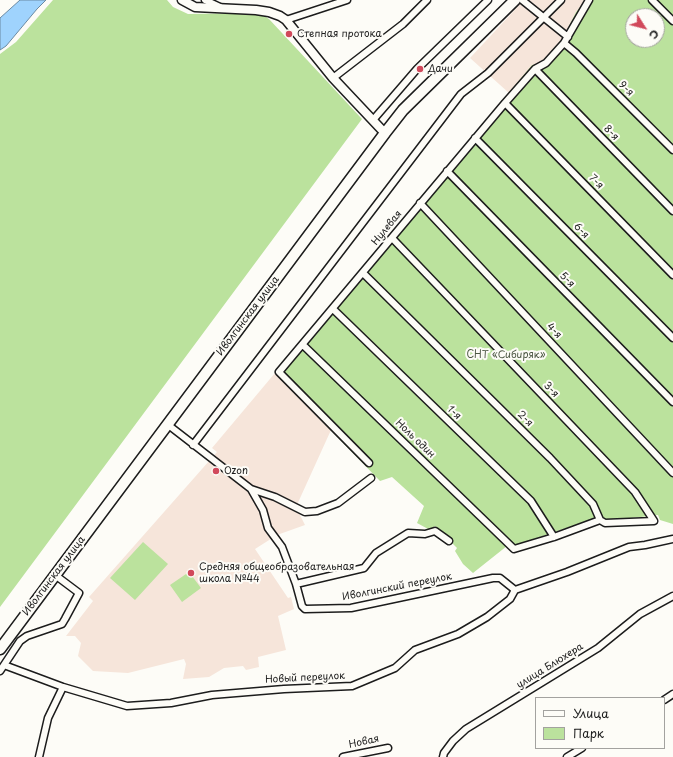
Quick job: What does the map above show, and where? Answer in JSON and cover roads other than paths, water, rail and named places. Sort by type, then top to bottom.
[{"type":"main road","name":"Иволгинская улица","points":[[0,638],[381,129],[400,106],[507,0]]},
{"type":"main road","name":"Иволгинская улица","points":[[0,648],[399,116],[515,0]]},
{"type":"street","points":[[182,0],[194,7],[269,12],[280,16],[286,20],[333,78],[381,129]]},
{"type":"street","points":[[205,0],[223,9]]},
{"type":"street","points":[[286,20],[347,0]]},
{"type":"street","points":[[333,78],[402,24],[427,0]]},
{"type":"street","points":[[373,120],[417,69],[488,0]]},
{"type":"street","points":[[522,0],[568,37]]},
{"type":"street","points":[[193,445],[461,94],[488,73],[561,0]]},
{"type":"street","name":"Нулевая","points":[[368,463],[279,372],[505,103],[535,69],[546,63],[564,44],[589,0]]},
{"type":"street","points":[[652,0],[673,21]]},
{"type":"street","name":"9-я","points":[[564,44],[576,53],[673,150]]},
{"type":"street","name":"8-я","points":[[535,69],[673,211]]},
{"type":"street","name":"7-я","points":[[505,103],[673,275]]},
{"type":"street","name":"6-я","points":[[476,138],[673,338]]},
{"type":"street","name":"5-я","points":[[447,171],[673,402]]},
{"type":"street","name":"4-я","points":[[420,203],[672,472]]},
{"type":"street","name":"3-я","points":[[392,238],[636,492],[654,521],[605,523],[600,520]]},
{"type":"street","name":"2-я","points":[[363,273],[550,458],[593,504],[600,520]]},
{"type":"street","name":"1-я","points":[[333,309],[531,502],[554,537]]},
{"type":"street","name":"Ноль один","points":[[303,345],[514,549],[554,537]]},
{"type":"street","name":"Иволгинский переулок","points":[[167,424],[251,489],[275,497],[305,512],[317,511],[338,503],[371,478]]},
{"type":"street","name":"Иволгинский переулок","points":[[251,489],[263,510],[268,528],[282,547],[296,584],[302,606],[305,609],[351,608],[493,578],[500,578],[515,590]]},
{"type":"street","points":[[554,537],[600,520]]},
{"type":"street","points":[[296,584],[364,568],[376,553],[408,533],[425,534],[435,531],[449,541]]},
{"type":"street","points":[[515,590],[567,572],[629,547],[673,539]]},
{"type":"street","points":[[0,671],[20,641],[27,636],[62,624],[79,593],[55,575]]},
{"type":"street","name":"Новый переулок","points":[[4,665],[64,687],[127,706],[171,703],[212,695],[284,689],[352,686],[395,668],[415,650],[458,634],[493,612],[510,599],[515,590]]},
{"type":"street","name":"улица Блюхера","points":[[443,757],[444,753],[453,741],[466,730],[598,648],[640,614],[673,596]]},
{"type":"street","points":[[39,757],[48,718],[64,687]]},
{"type":"street","name":"Новая","points":[[343,757],[388,748]]},
{"type":"street","points":[[567,757],[580,749]]},
{"type":"water","points":[[20,0],[46,0],[6,46],[0,50],[0,18]]},
{"type":"place","name":"Степная протока","points":[[289,34]]},
{"type":"place","name":"Дачи","points":[[420,69]]},
{"type":"place","name":"Ozon","points":[[216,471]]},
{"type":"place","name":"Средняя общеобразовательная школа №44","points":[[191,573]]},
{"type":"park label","name":"СНТ «Сибиряк»","points":[[506,355]]}]
